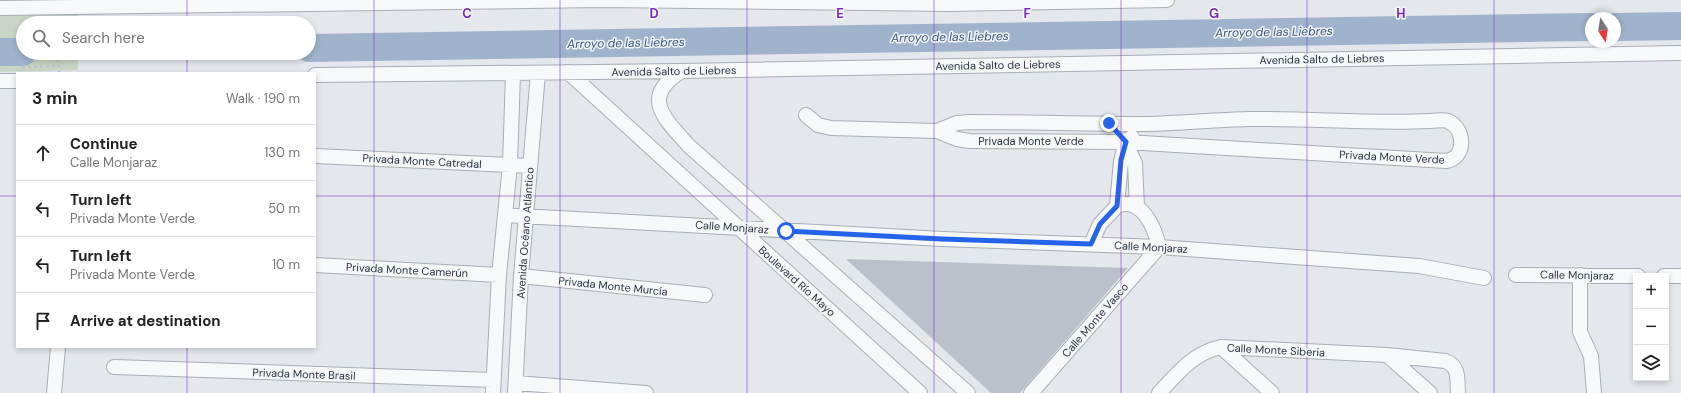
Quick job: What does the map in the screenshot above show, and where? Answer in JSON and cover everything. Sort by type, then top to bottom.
[{"type":"street","points":[[0,8],[77,3],[603,0],[950,2],[1167,0]]},
{"type":"street","name":"Avenida Salto de Liebres","points":[[316,75],[682,71],[1681,52]]},
{"type":"street","points":[[682,71],[670,78],[662,87],[659,96],[660,108],[664,117],[689,146],[968,393]]},
{"type":"street","name":"Boulevard Río Mayo","points":[[568,72],[920,393]]},
{"type":"street","name":"Avenida Océano Atlántico","points":[[494,387],[499,275],[510,165],[513,73]]},
{"type":"street","name":"Avenida Océano Atlántico","points":[[515,388],[521,276],[538,73]]},
{"type":"street","points":[[0,81],[16,74]]},
{"type":"street","name":"Privada Monte Verde","points":[[806,115],[818,125],[831,128],[937,131],[957,139],[969,141],[1126,142],[1446,161],[1457,157],[1461,149],[1462,142],[1459,130],[1454,124],[1447,120],[1403,122],[1250,119],[1147,124],[968,122],[957,123],[937,131]]},
{"type":"street","points":[[1109,123],[1126,142],[1135,162],[1137,207]]},
{"type":"street","points":[[1117,206],[1121,160],[1126,142],[1147,124]]},
{"type":"street","name":"Privada Monte Catredal","points":[[316,156],[530,166]]},
{"type":"street","points":[[1091,244],[1100,224],[1117,206],[1127,203],[1137,207],[1149,221],[1159,247]]},
{"type":"street","name":"Calle Monjaraz","points":[[505,215],[942,239],[1159,247],[1419,266],[1484,278]]},
{"type":"street","name":"Calle Monte Vasco","points":[[1031,393],[1159,247]]},
{"type":"street","name":"Privada Monte Camerún","points":[[316,265],[499,275]]},
{"type":"street","name":"Calle Monjaraz","points":[[1516,275],[1633,276]]},
{"type":"street","points":[[1580,275],[1580,332],[1591,356],[1594,393]]},
{"type":"street","name":"Privada Monte Murcía","points":[[521,276],[705,295]]},
{"type":"street","points":[[1669,276],[1681,276]]},
{"type":"street","points":[[1222,347],[1272,393]]},
{"type":"street","name":"Calle Monte Siberia","points":[[1158,393],[1189,361],[1200,354],[1222,347],[1387,355],[1451,363],[1457,371],[1458,393]]},
{"type":"street","points":[[54,393],[58,348]]},
{"type":"street","points":[[1387,355],[1430,393]]},
{"type":"street","name":"Privada Monte Brasil","points":[[114,367],[494,387]]},
{"type":"street","points":[[515,388],[646,393]]},
{"type":"path","points":[[57,60],[59,72]]},
{"type":"path","points":[[26,72],[58,66]]},
{"type":"green space","points":[[79,13],[79,16],[16,16],[16,60],[78,60],[78,70],[0,72],[0,14]]},
{"type":"building","points":[[846,259],[1128,268],[1020,393],[991,393]]},
{"type":"waterway","name":"Arroyo de las Liebres","points":[[1621,27],[1681,26]]},
{"type":"waterway","name":"Arroyo de las Liebres","points":[[316,48],[1585,27]]},
{"type":"waterway","name":"Arroyo de las Liebres","points":[[0,52],[16,52]]},
{"type":"route","points":[[786,231],[942,239],[1091,244],[1100,224],[1117,206],[1121,160],[1126,142],[1109,123]]}]
